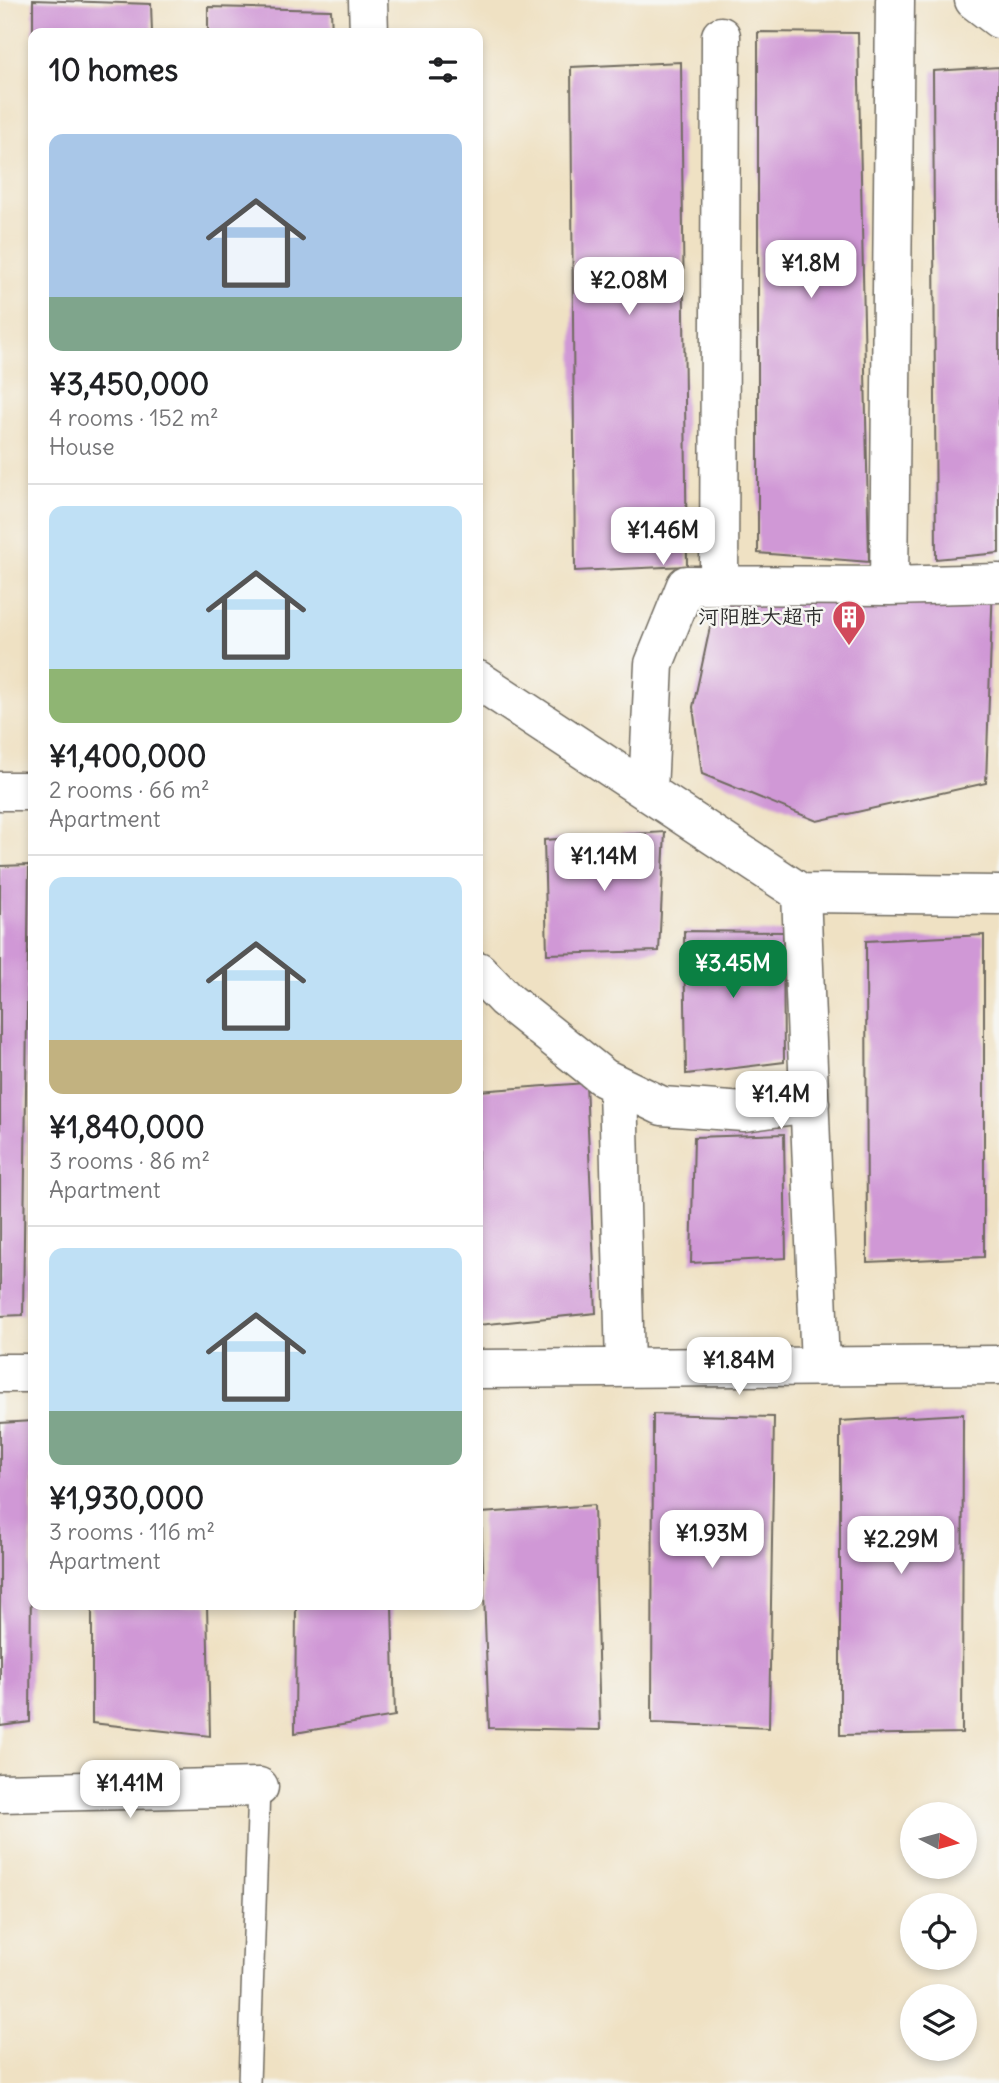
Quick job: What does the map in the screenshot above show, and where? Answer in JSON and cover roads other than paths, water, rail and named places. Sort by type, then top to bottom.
[{"type":"street","points":[[368,0],[369,28]]},
{"type":"street","points":[[889,586],[895,0]]},
{"type":"street","points":[[974,0],[999,19]]},
{"type":"street","points":[[719,585],[721,36]]},
{"type":"street","points":[[648,791],[654,664],[686,585],[889,586],[999,583]]},
{"type":"street","points":[[483,683],[801,893],[999,895]]},
{"type":"street","points":[[0,791],[28,791]]},
{"type":"street","points":[[801,893],[820,1366]]},
{"type":"street","points":[[483,976],[505,999],[604,1078],[662,1106],[744,1112],[810,1103]]},
{"type":"street","points":[[618,1085],[625,1368]]},
{"type":"street","points":[[483,1370],[999,1365]]},
{"type":"street","points":[[0,1373],[28,1373]]},
{"type":"street","points":[[0,1793],[258,1787]]},
{"type":"lane","points":[[249,2083],[258,1787]]},
{"type":"place","name":"河阳胜大超市","points":[[849,647]]}]
